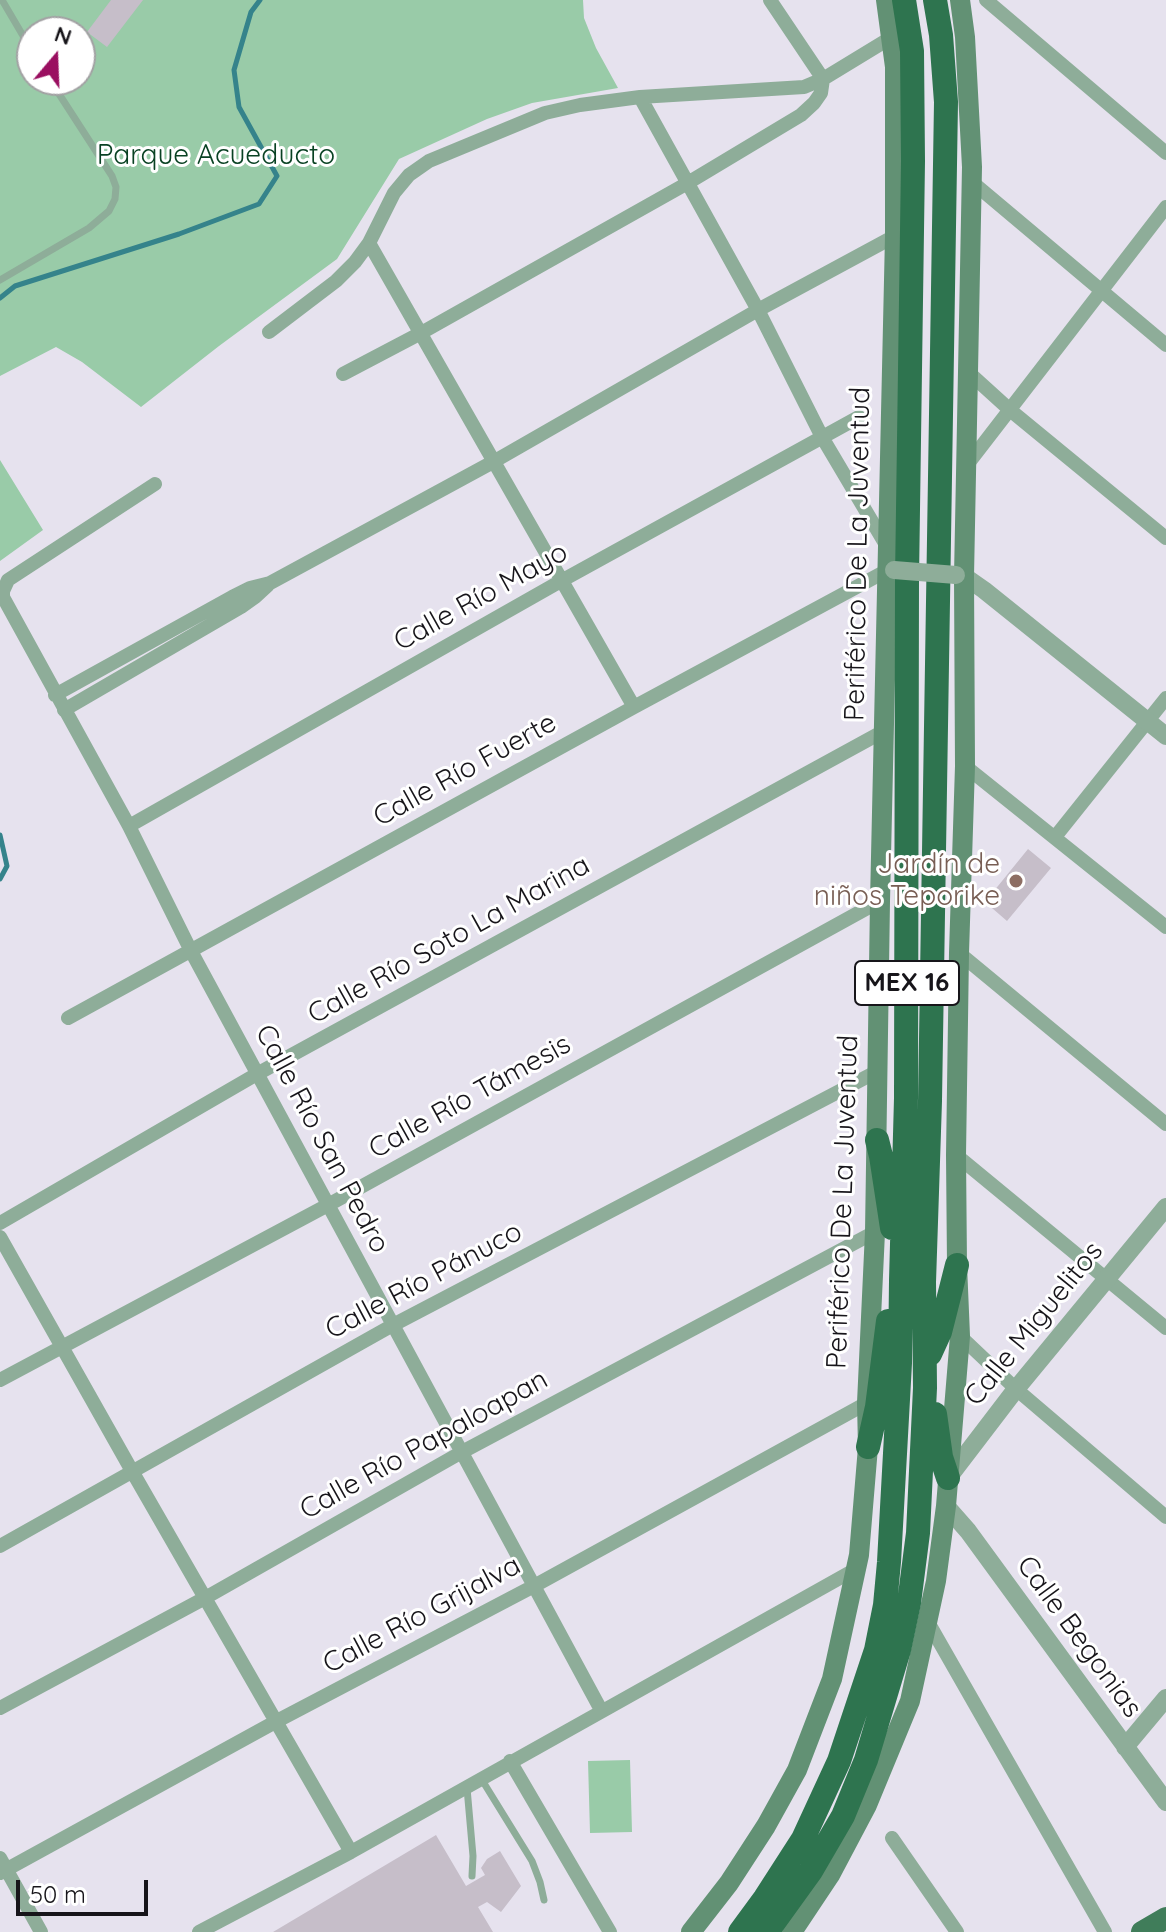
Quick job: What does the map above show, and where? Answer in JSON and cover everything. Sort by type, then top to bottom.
[{"type":"highway","name":"Periférico De La Juventud","points":[[740,1932],[803,1839],[839,1761],[876,1650],[885,1605],[890,1549],[900,1363],[906,1098],[907,579],[913,161],[912,51],[904,0]]},
{"type":"highway","name":"MEX 16","points":[[767,1932],[811,1871],[843,1816],[866,1760],[899,1650],[918,1533],[925,1388],[924,1282],[946,102],[935,0]]},
{"type":"highway","points":[[868,1447],[877,1407],[886,1329],[901,1269],[877,1140]]},
{"type":"highway","points":[[925,1363],[940,1332],[957,1265]]},
{"type":"highway","points":[[925,1388],[934,1406],[941,1457],[948,1478]]},
{"type":"main road","name":"Periférico De La Juventud","points":[[691,1932],[729,1883],[797,1770],[832,1679],[856,1569],[868,1447],[884,731],[891,570],[888,548],[895,98],[892,37],[886,0]]},
{"type":"main road","points":[[792,1932],[830,1875],[867,1805],[910,1701],[936,1581],[946,1506],[960,1336],[956,1155],[965,766],[960,575],[967,465],[971,181],[971,124],[960,0]]},
{"type":"main road","points":[[1142,1932],[1166,1918]]},
{"type":"street","points":[[343,374],[686,184],[801,115],[821,93],[823,79],[770,0]]},
{"type":"street","points":[[986,0],[1166,153]]},
{"type":"street","points":[[269,332],[336,281],[355,262],[369,243],[394,193],[409,175],[429,161],[545,113],[580,105],[640,97],[804,87],[823,79],[892,37]]},
{"type":"street","points":[[640,97],[758,310],[822,437],[888,548]]},
{"type":"street","points":[[971,181],[1166,345]]},
{"type":"street","points":[[967,465],[1166,207]]},
{"type":"street","points":[[55,695],[232,597],[270,583],[493,462],[758,310],[895,236]]},
{"type":"street","points":[[369,243],[634,707]]},
{"type":"street","points":[[967,371],[1166,538]]},
{"type":"street","name":"Calle Río Mayo","points":[[129,826],[561,581],[859,417]]},
{"type":"street","name":"Calle Río San Pedro","points":[[155,484],[8,580],[3,597],[129,826],[191,951],[601,1710]]},
{"type":"street","points":[[891,570],[960,575],[1166,736]]},
{"type":"street","name":"Calle Río Fuerte","points":[[68,1018],[634,707],[891,570]]},
{"type":"street","points":[[64,710],[241,607],[270,583]]},
{"type":"street","points":[[1055,837],[1166,698]]},
{"type":"street","name":"Calle Río Soto La Marina","points":[[0,1223],[257,1074],[884,731]]},
{"type":"street","points":[[965,766],[1166,927]]},
{"type":"street","name":"Calle Río Támesis","points":[[0,1380],[328,1205],[880,901]]},
{"type":"street","points":[[959,953],[1166,1124]]},
{"type":"street","name":"Calle Río Pánuco","points":[[0,1546],[393,1325],[878,1071]]},
{"type":"street","points":[[956,1155],[1166,1328]]},
{"type":"street","name":"Calle Miguelitos","points":[[948,1478],[1016,1389],[1166,1207]]},
{"type":"street","name":"Calle Río Papaloapan","points":[[0,1708],[205,1598],[462,1452],[875,1232]]},
{"type":"street","points":[[0,1237],[351,1852]]},
{"type":"street","points":[[960,1336],[1016,1389],[1166,1517]]},
{"type":"street","name":"Calle Río Grijalva","points":[[2,1867],[534,1586],[867,1403]]},
{"type":"street","name":"Calle Begonias","points":[[946,1506],[968,1531],[1166,1802]]},
{"type":"street","points":[[199,1932],[351,1852],[856,1569]]},
{"type":"street","points":[[928,1622],[1105,1932]]},
{"type":"street","points":[[1125,1747],[1166,1698]]},
{"type":"street","points":[[510,1761],[610,1932]]},
{"type":"street","points":[[892,1838],[957,1932]]},
{"type":"street","points":[[2,1867],[41,1932]]},
{"type":"lane","points":[[2,0],[16,24]]},
{"type":"lane","points":[[0,280],[89,228],[109,211],[115,199],[116,187],[112,176],[60,96]]},
{"type":"lane","points":[[481,1778],[532,1861],[544,1900]]},
{"type":"lane","points":[[467,1786],[472,1876]]},
{"type":"green space","name":"Parque Acueducto","points":[[0,0],[583,0],[584,18],[618,88],[532,103],[487,119],[399,159],[337,259],[141,407],[82,362],[56,347],[0,376]]},
{"type":"green space","points":[[0,460],[43,530],[0,561]]},
{"type":"green space","points":[[630,1760],[632,1832],[590,1833],[588,1761]]},
{"type":"building","points":[[111,0],[143,0],[107,47],[96,39],[96,20]]},
{"type":"building","points":[[1028,849],[1051,868],[1007,921],[985,902]]},
{"type":"building","points":[[436,1835],[466,1886],[485,1875],[481,1868],[487,1859],[500,1851],[521,1886],[501,1912],[487,1902],[478,1907],[493,1932],[273,1932]]},
{"type":"waterway","points":[[0,298],[15,286],[179,234],[259,204],[277,176],[239,107],[234,70],[251,12],[260,0]]},
{"type":"waterway","points":[[0,835],[7,866],[0,879]]},
{"type":"place","name":"Jardín de niños Teporike","points":[[1016,881]]}]
